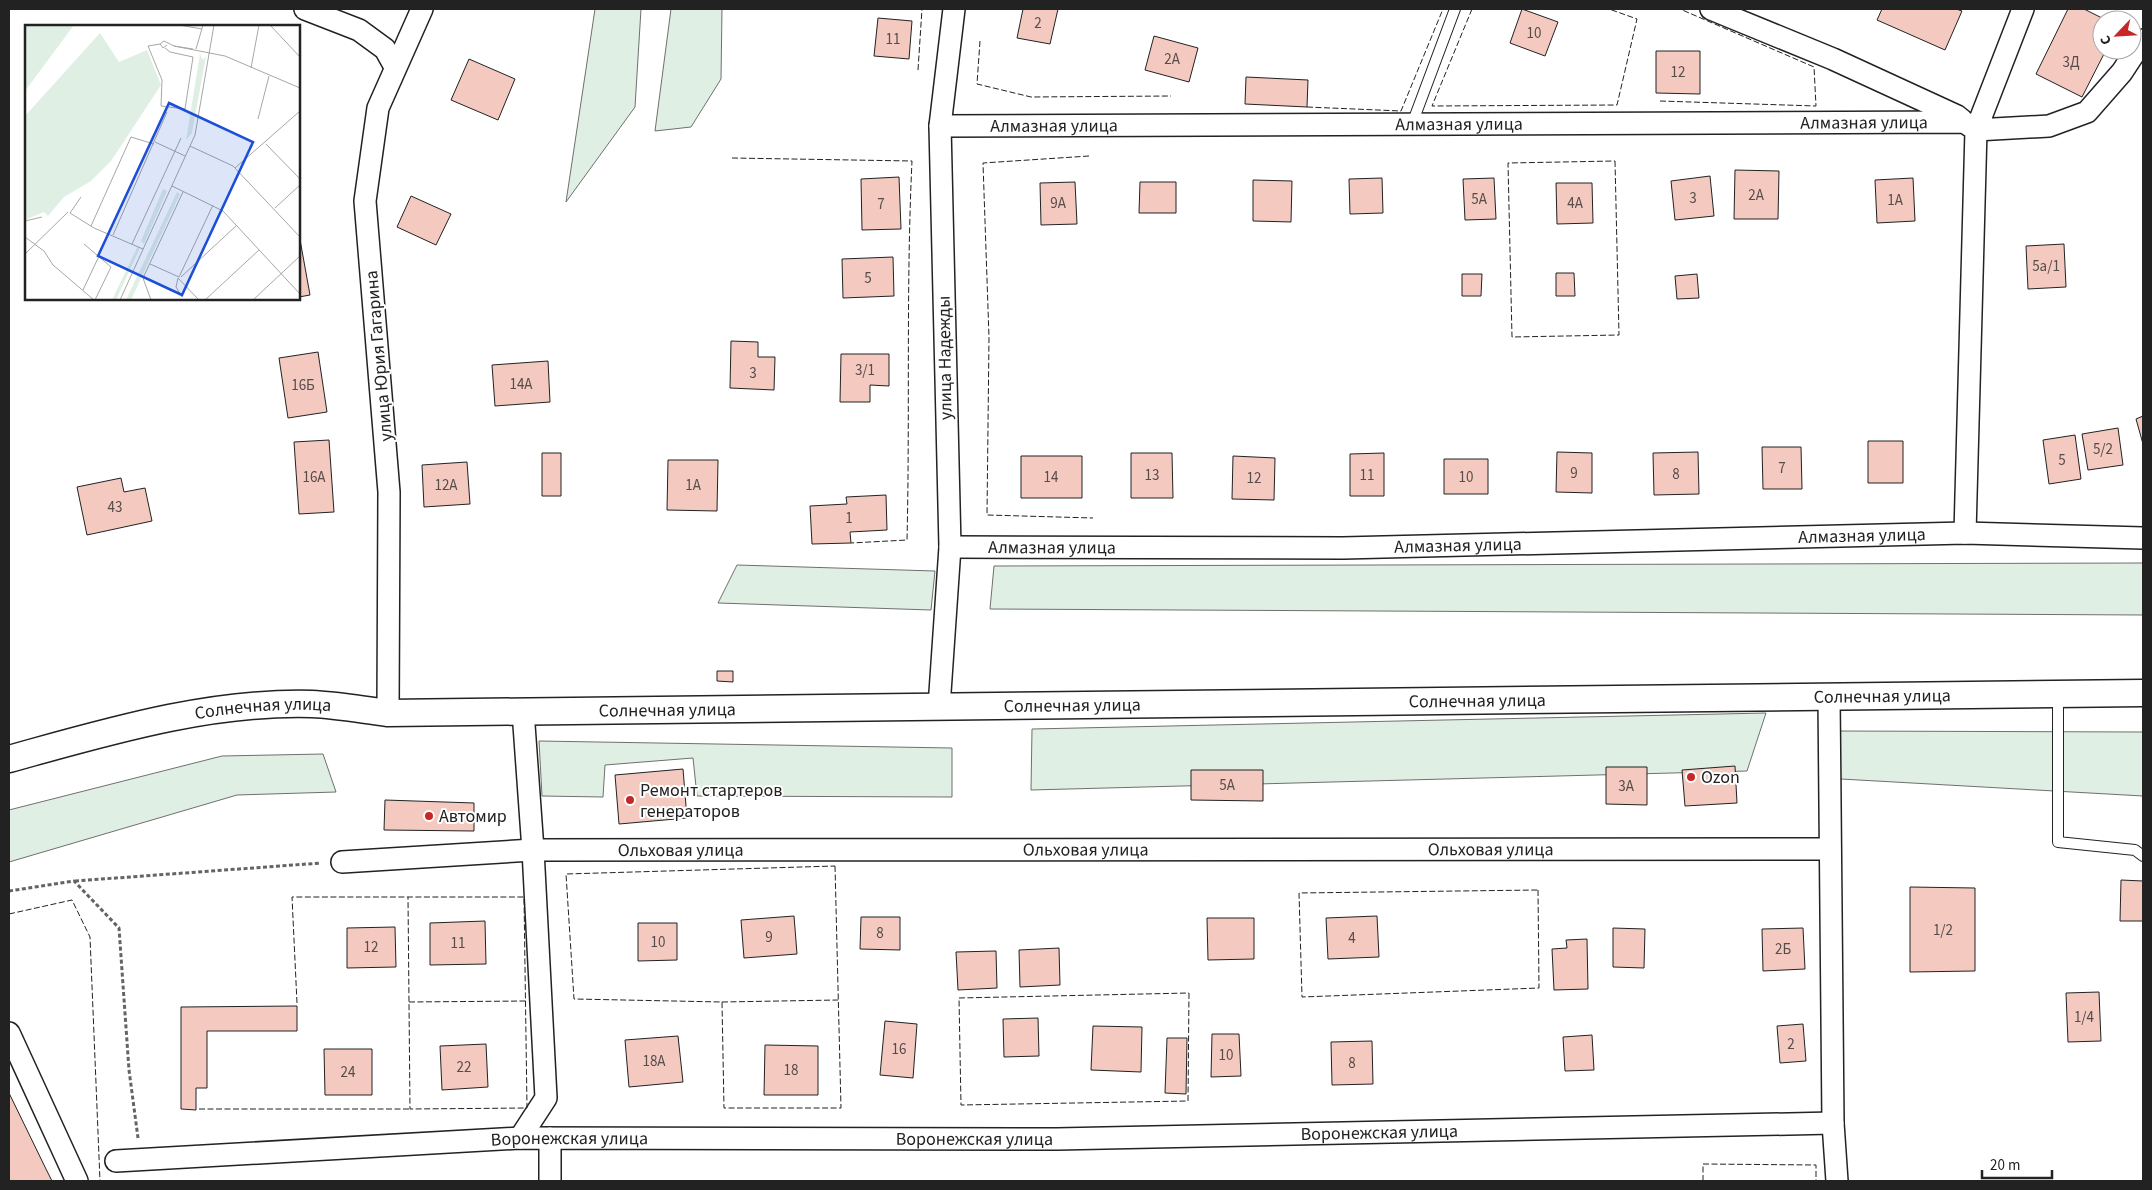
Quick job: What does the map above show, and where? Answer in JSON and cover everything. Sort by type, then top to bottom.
[{"type":"street","points":[[305,9],[359,30],[384,49],[395,67]]},
{"type":"street","name":"улица Юрия Гагарина","points":[[388,713],[389,492],[380,358],[366,201],[378,108],[422,9]]},
{"type":"street","name":"улица Надежды","points":[[939,707],[950,547],[940,126],[954,9]]},
{"type":"street","points":[[1711,9],[1833,60],[1957,116],[1970,126]]},
{"type":"street","points":[[1965,533],[1970,126],[2023,9]]},
{"type":"street","name":"Алмазная улица","points":[[940,126],[1412,124],[2049,126],[2087,112],[2122,72],[2143,40]]},
{"type":"street","name":"Алмазная улица","points":[[950,547],[1343,548],[1965,533],[2143,538]]},
{"type":"street","name":"Солнечная улица","points":[[9,760],[152,722],[230,708],[312,704],[388,713],[2143,693]]},
{"type":"street","points":[[1829,697],[1832,1122],[1837,1181]]},
{"type":"street","points":[[520,1138],[546,1098],[533,850],[523,711]]},
{"type":"street","name":"Ольховая улица","points":[[342,862],[533,850],[1830,849]]},
{"type":"street","points":[[9,1033],[77,1181]]},
{"type":"street","name":"Воронежская улица","points":[[116,1161],[520,1138],[1057,1138],[1832,1122]]},
{"type":"street","points":[[550,1138],[550,1181]]},
{"type":"lane","points":[[1412,124],[1455,9]]},
{"type":"lane","points":[[2058,694],[2058,842],[2135,850],[2143,856]]},
{"type":"path","points":[[9,892],[74,881],[342,862]]},
{"type":"path","points":[[74,881],[119,928],[129,1070],[141,1159]]},
{"type":"green space","points":[[595,9],[641,9],[635,107],[566,202]]},
{"type":"green space","points":[[671,9],[722,9],[721,79],[691,127],[655,131]]},
{"type":"green space","points":[[2143,563],[2143,615],[990,609],[994,566]]},
{"type":"green space","points":[[737,565],[935,571],[931,610],[718,603]]},
{"type":"green space","points":[[1766,713],[1747,771],[1031,790],[1032,729]]},
{"type":"green space","points":[[1836,731],[2143,732],[2143,796],[1823,778]]},
{"type":"green space","points":[[539,741],[952,748],[952,797],[697,796],[693,758],[605,765],[603,797],[542,796]]},
{"type":"green space","points":[[323,754],[336,792],[237,795],[9,862],[9,810],[222,756]]},
{"type":"building","points":[[1023,9],[1058,9],[1050,44],[1017,38]]},
{"type":"building","points":[[1522,9],[1558,22],[1545,56],[1510,43]]},
{"type":"building","points":[[1882,9],[1956,9],[1962,11],[1945,50],[1877,20]]},
{"type":"building","points":[[2068,9],[2084,9],[2092,13],[2092,60],[2101,60],[2082,97],[2036,74]]},
{"type":"building","points":[[878,18],[912,21],[909,59],[874,56]]},
{"type":"building","points":[[1154,36],[1198,48],[1189,82],[1145,70]]},
{"type":"building","points":[[1656,51],[1700,51],[1700,94],[1656,93]]},
{"type":"building","points":[[469,59],[515,79],[498,120],[451,100]]},
{"type":"building","points":[[1246,77],[1308,80],[1307,107],[1245,104]]},
{"type":"building","points":[[1735,170],[1779,171],[1778,219],[1734,219]]},
{"type":"building","points":[[1710,176],[1714,216],[1675,220],[1671,181]]},
{"type":"building","points":[[899,177],[901,229],[862,230],[861,179]]},
{"type":"building","points":[[1382,178],[1383,213],[1350,214],[1349,179]]},
{"type":"building","points":[[1494,178],[1496,219],[1465,220],[1463,179]]},
{"type":"building","points":[[1913,178],[1915,221],[1877,223],[1875,180]]},
{"type":"building","points":[[1253,180],[1292,181],[1291,222],[1253,221]]},
{"type":"building","points":[[1075,182],[1077,224],[1041,225],[1040,183]]},
{"type":"building","points":[[1140,182],[1176,182],[1176,213],[1139,213]]},
{"type":"building","points":[[1556,183],[1592,183],[1593,223],[1557,224]]},
{"type":"building","points":[[411,196],[451,214],[436,245],[397,227]]},
{"type":"building","points":[[300,240],[310,295],[300,297]]},
{"type":"building","points":[[2064,244],[2066,287],[2028,289],[2026,246]]},
{"type":"building","points":[[893,257],[894,296],[843,298],[842,259]]},
{"type":"building","points":[[1556,273],[1574,273],[1575,296],[1556,296]]},
{"type":"building","points":[[1462,274],[1482,274],[1481,296],[1462,296]]},
{"type":"building","points":[[1697,274],[1699,298],[1677,299],[1675,276]]},
{"type":"building","points":[[731,341],[758,342],[758,357],[775,357],[774,390],[730,388]]},
{"type":"building","points":[[318,352],[327,412],[288,418],[279,358]]},
{"type":"building","points":[[841,354],[889,354],[889,386],[870,385],[870,402],[840,402]]},
{"type":"building","points":[[548,361],[550,402],[495,406],[492,365]]},
{"type":"building","points":[[2143,416],[2143,444],[2136,419]]},
{"type":"building","points":[[2118,428],[2123,465],[2088,470],[2082,434]]},
{"type":"building","points":[[2075,435],[2081,479],[2049,484],[2043,440]]},
{"type":"building","points":[[329,440],[334,512],[299,514],[294,442]]},
{"type":"building","points":[[1868,441],[1903,441],[1903,483],[1868,483]]},
{"type":"building","points":[[1762,447],[1801,447],[1802,489],[1763,489]]},
{"type":"building","points":[[1557,452],[1592,453],[1592,493],[1556,492]]},
{"type":"building","points":[[1698,452],[1699,494],[1654,495],[1653,453]]},
{"type":"building","points":[[542,453],[561,453],[561,496],[542,496]]},
{"type":"building","points":[[1131,453],[1172,453],[1173,498],[1131,498]]},
{"type":"building","points":[[1384,453],[1384,496],[1350,496],[1350,454]]},
{"type":"building","points":[[1021,456],[1082,456],[1082,498],[1021,498]]},
{"type":"building","points":[[1233,456],[1275,458],[1274,500],[1232,499]]},
{"type":"building","points":[[1444,459],[1488,459],[1488,494],[1444,494]]},
{"type":"building","points":[[668,460],[718,460],[717,511],[667,510]]},
{"type":"building","points":[[467,462],[470,504],[424,507],[422,465]]},
{"type":"building","points":[[121,478],[124,492],[145,488],[152,521],[87,535],[77,487]]},
{"type":"building","points":[[886,495],[887,530],[850,532],[851,543],[812,544],[810,506],[847,504],[846,497]]},
{"type":"building","points":[[717,671],[733,671],[733,682],[717,681]]},
{"type":"building","points":[[1735,766],[1737,803],[1685,806],[1682,770]]},
{"type":"building","points":[[1606,767],[1647,767],[1647,805],[1606,804]]},
{"type":"building","points":[[683,769],[687,818],[619,824],[615,775]]},
{"type":"building","points":[[1191,770],[1263,770],[1263,801],[1191,800]]},
{"type":"building","name":"Автомир","points":[[385,800],[474,803],[474,831],[384,830]]},
{"type":"building","points":[[2121,880],[2143,881],[2143,921],[2120,921]]},
{"type":"building","points":[[1910,887],[1975,888],[1975,971],[1910,972]]},
{"type":"building","points":[[794,916],[797,954],[744,958],[741,920]]},
{"type":"building","points":[[1377,916],[1379,957],[1328,959],[1326,918]]},
{"type":"building","points":[[861,917],[900,917],[900,950],[860,949]]},
{"type":"building","points":[[1207,918],[1254,918],[1254,959],[1208,960]]},
{"type":"building","points":[[485,921],[486,964],[430,965],[430,923]]},
{"type":"building","points":[[638,923],[677,923],[677,960],[638,961]]},
{"type":"building","points":[[395,927],[396,967],[347,968],[347,928]]},
{"type":"building","points":[[1613,928],[1645,929],[1644,968],[1613,967]]},
{"type":"building","points":[[1803,928],[1805,969],[1763,971],[1762,929]]},
{"type":"building","points":[[1587,939],[1588,989],[1554,990],[1552,949],[1567,948],[1566,940]]},
{"type":"building","points":[[1059,948],[1060,985],[1020,987],[1019,950]]},
{"type":"building","points":[[996,951],[997,988],[958,990],[956,952]]},
{"type":"building","points":[[2099,992],[2101,1041],[2068,1042],[2066,993]]},
{"type":"building","points":[[297,1006],[297,1031],[207,1031],[207,1088],[196,1088],[196,1110],[181,1109],[181,1007]]},
{"type":"building","points":[[1038,1018],[1039,1056],[1004,1057],[1003,1019]]},
{"type":"building","points":[[885,1021],[917,1024],[913,1078],[880,1075]]},
{"type":"building","points":[[1803,1024],[1806,1061],[1780,1063],[1777,1026]]},
{"type":"building","points":[[1093,1026],[1142,1027],[1141,1072],[1091,1070]]},
{"type":"building","points":[[1212,1034],[1239,1034],[1241,1076],[1211,1077]]},
{"type":"building","points":[[1592,1035],[1594,1070],[1565,1071],[1563,1037]]},
{"type":"building","points":[[678,1036],[683,1082],[629,1087],[625,1040]]},
{"type":"building","points":[[1167,1038],[1187,1038],[1186,1094],[1165,1093]]},
{"type":"building","points":[[1372,1041],[1373,1084],[1332,1085],[1331,1042]]},
{"type":"building","points":[[486,1044],[488,1087],[442,1090],[440,1046]]},
{"type":"building","points":[[765,1045],[818,1046],[818,1095],[764,1095]]},
{"type":"building","points":[[324,1049],[372,1049],[372,1095],[325,1095]]},
{"type":"building","points":[[9,1093],[45,1167],[52,1181],[9,1181]]},
{"type":"fence","points":[[918,70],[922,9]]},
{"type":"fence","points":[[1307,107],[1401,111],[1443,9]]},
{"type":"fence","points":[[1472,9],[1432,106],[1617,105],[1637,19],[1609,9]]},
{"type":"fence","points":[[1660,101],[1816,106],[1814,67],[1680,9]]},
{"type":"fence","points":[[980,41],[977,84],[1031,97],[1171,96]]},
{"type":"fence","points":[[1089,156],[983,163],[989,337],[987,515],[1093,518]]},
{"type":"fence","points":[[732,158],[912,161],[909,256],[907,540],[851,543]]},
{"type":"fence","points":[[1615,161],[1619,335],[1512,337],[1508,163],[1615,161]]},
{"type":"fence","points":[[835,866],[841,1108],[724,1108],[722,1002],[574,999],[566,874],[835,866]]},
{"type":"fence","points":[[1538,890],[1539,988],[1302,997],[1299,893],[1538,890]]},
{"type":"fence","points":[[297,1003],[292,897],[524,897],[527,1108],[410,1109],[408,897]]},
{"type":"fence","points":[[9,914],[72,900],[90,937],[100,1181]]},
{"type":"fence","points":[[1189,993],[1188,1101],[961,1105],[959,998],[1189,993]]},
{"type":"fence","points":[[722,1002],[838,1000]]},
{"type":"fence","points":[[409,1002],[526,1001]]},
{"type":"fence","points":[[199,1109],[410,1109]]},
{"type":"fence","points":[[1703,1181],[1703,1164],[1816,1165],[1816,1181]]},
{"type":"place","name":"Ozon","points":[[1691,777]]},
{"type":"place","name":"Ремонт стартеров генераторов","points":[[630,800]]},
{"type":"place","name":"Автомир","points":[[429,816]]}]
